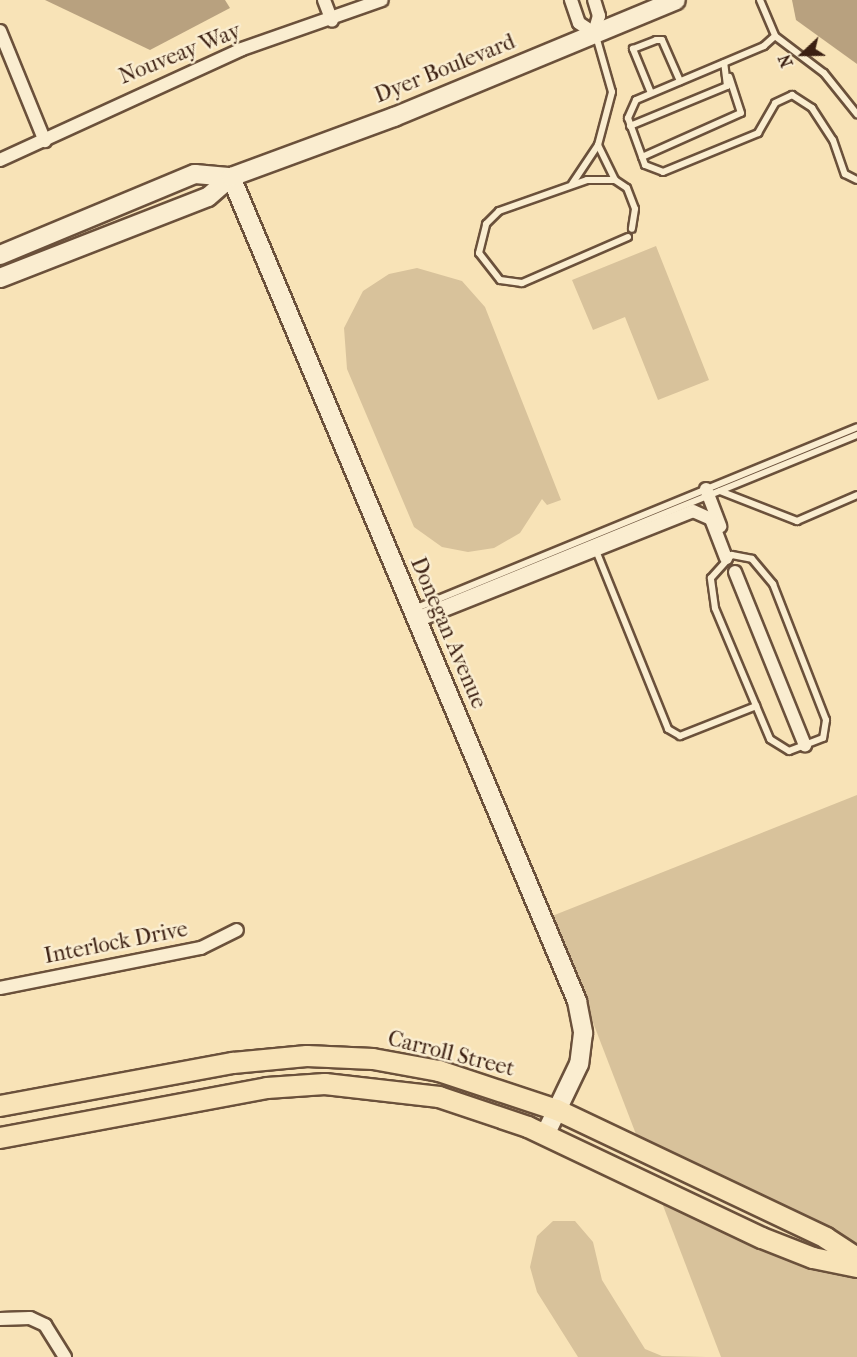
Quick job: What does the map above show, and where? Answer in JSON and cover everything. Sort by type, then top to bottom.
[{"type":"main road","name":"Carroll Street","points":[[0,1106],[232,1063],[308,1056],[373,1059],[439,1071],[557,1110],[826,1238],[857,1258]]},
{"type":"main road","points":[[0,1138],[234,1091],[325,1084],[439,1097],[544,1135],[762,1238],[813,1258],[857,1267]]},
{"type":"street","points":[[324,0],[332,21]]},
{"type":"street","name":"Nouveay Way","points":[[0,160],[45,141],[120,101],[232,54],[332,21],[382,0]]},
{"type":"street","points":[[571,0],[579,23],[594,33],[599,16],[594,0]]},
{"type":"street","name":"Dyer Boulevard","points":[[0,278],[208,197],[231,177],[394,117],[676,0]]},
{"type":"street","points":[[0,31],[45,141]]},
{"type":"street","name":"Dyer Boulevard","points":[[0,255],[195,174],[231,177]]},
{"type":"street","name":"Donegan Avenue","points":[[231,177],[577,1001],[583,1033],[579,1064],[544,1135]]},
{"type":"street","points":[[711,492],[729,556]]},
{"type":"street","points":[[415,615],[592,543],[693,511],[711,519],[729,556]]},
{"type":"street","points":[[735,572],[805,745]]},
{"type":"street","name":"Interlock Drive","points":[[0,988],[201,948],[237,930]]},
{"type":"street","points":[[0,1317],[30,1318],[45,1325],[65,1357]]},
{"type":"lane","points":[[760,0],[775,36],[824,73],[857,114]]},
{"type":"lane","points":[[571,184],[598,145],[612,92],[594,33]]},
{"type":"lane","points":[[775,36],[724,63],[651,93],[632,105],[630,126],[648,169],[659,173],[753,136],[775,103],[792,95],[812,108],[833,140],[845,174],[857,180]]},
{"type":"lane","points":[[651,93],[633,49],[662,40],[680,81]]},
{"type":"lane","points":[[642,157],[741,113],[724,63]]},
{"type":"lane","points":[[630,126],[727,86],[729,78]]},
{"type":"lane","points":[[598,145],[615,180],[634,200],[632,229]]},
{"type":"lane","points":[[615,180],[571,184],[493,216],[480,243],[491,273],[510,284],[537,280],[628,237]]},
{"type":"lane","points":[[756,706],[680,736],[668,729],[592,543],[857,427]]},
{"type":"lane","points":[[711,492],[857,435]]},
{"type":"lane","points":[[711,492],[759,503],[797,521],[857,495]]},
{"type":"lane","points":[[729,556],[752,559],[772,584],[826,720],[823,738],[789,751],[770,739],[715,608],[711,578],[729,556]]},
{"type":"shaded area","points":[[45,0],[225,0],[230,8],[150,50]]},
{"type":"shaded area","points":[[792,0],[857,0],[857,64],[796,20]]},
{"type":"shaded area","points":[[656,246],[709,380],[658,400],[625,317],[593,330],[572,280]]},
{"type":"shaded area","points":[[417,268],[462,281],[485,307],[561,500],[547,505],[542,499],[520,533],[494,548],[468,552],[442,547],[414,527],[347,369],[344,328],[363,291],[389,274]]},
{"type":"shaded area","points":[[857,795],[857,1250],[639,1142],[552,916]]},
{"type":"shaded area","points":[[659,1195],[857,1273],[857,1357],[721,1357]]},
{"type":"shaded area","points":[[553,1221],[575,1221],[593,1242],[602,1280],[645,1349],[662,1356],[706,1357],[578,1357],[537,1292],[530,1267],[537,1236]]}]
